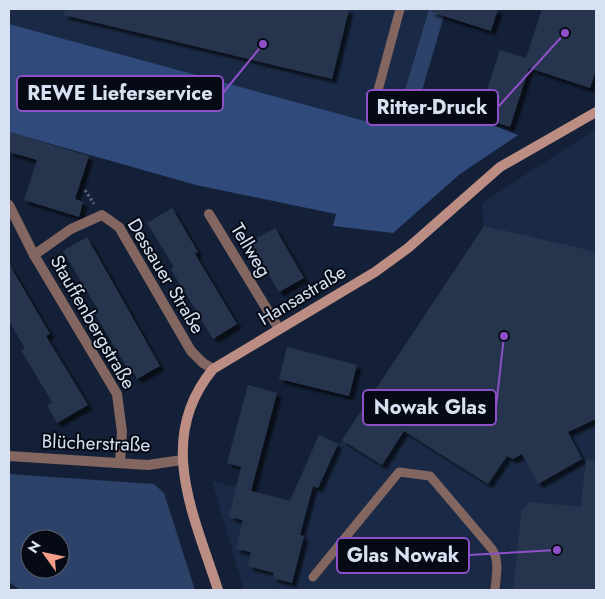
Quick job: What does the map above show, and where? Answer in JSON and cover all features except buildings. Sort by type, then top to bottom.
[{"type":"street","name":"Hansastraße","points":[[218,590],[184,480],[182,460],[182,435],[188,411],[194,395],[213,369],[375,272],[408,248],[500,167],[596,112]]},
{"type":"street","name":"Stauffenbergstraße","points":[[9,205],[34,255],[117,394],[122,432],[120,463]]},
{"type":"street","name":"Tellweg","points":[[209,214],[279,329]]},
{"type":"street","name":"Dessauer Straße","points":[[34,255],[85,222],[102,215],[110,218],[119,227],[191,351],[203,363],[213,369]]},
{"type":"street","name":"Blücherstraße","points":[[9,456],[148,464],[182,460]]},
{"type":"lane","points":[[377,94],[400,9]]},
{"type":"lane","points":[[313,577],[399,472],[430,476],[492,549],[496,556],[497,564],[495,590]]},
{"type":"shaded area","points":[[9,9],[429,9],[397,117],[376,124],[9,24]]},
{"type":"shaded area","points":[[429,9],[446,9],[416,111],[397,117]]},
{"type":"shaded area","points":[[9,24],[376,124],[440,104],[518,135],[460,174],[393,233],[333,226],[336,214],[196,185],[9,132]]},
{"type":"shaded area","points":[[596,129],[596,590],[244,590],[212,481],[292,501],[319,435],[338,444],[343,440],[484,227],[482,203]]},
{"type":"shaded area","points":[[9,474],[154,484],[164,493],[195,590],[20,590],[9,582]]},
{"type":"place","name":"Ritter-Druck","points":[[565,33]]},
{"type":"place","name":"REWE Lieferservice","points":[[263,44]]},
{"type":"place","name":"Nowak Glas","points":[[504,336]]},
{"type":"place","name":"Glas Nowak","points":[[557,550]]}]
